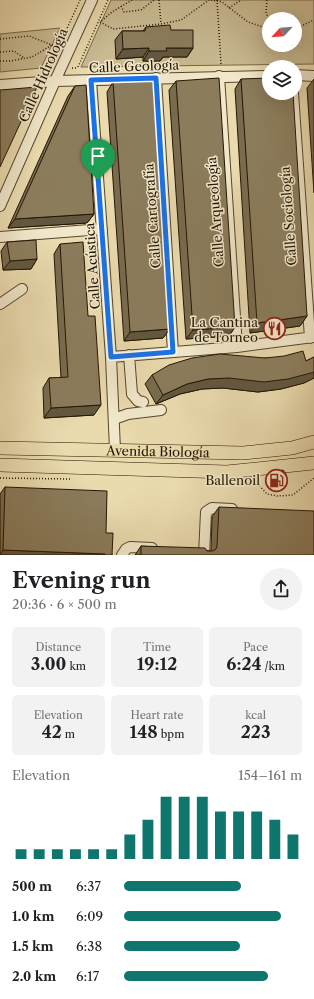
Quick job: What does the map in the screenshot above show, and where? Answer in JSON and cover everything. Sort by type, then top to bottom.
[{"type":"main road","name":"Avenida Biología","points":[[0,448],[243,453],[292,448],[314,442]]},
{"type":"main road","name":"Avenida Biología","points":[[0,465],[227,472],[314,462]]},
{"type":"street","name":"Calle Hidrología","points":[[0,206],[92,0]]},
{"type":"street","name":"Calle Arqueología","points":[[219,76],[237,346]]},
{"type":"street","name":"Calle Geología","points":[[0,85],[72,80],[262,76]]},
{"type":"street","points":[[302,76],[314,76]]},
{"type":"street","name":"Calle Cartografía","points":[[156,78],[173,352]]},
{"type":"street","name":"Calle Acústica","points":[[91,80],[111,357],[115,450]]},
{"type":"street","name":"Calle Sociología","points":[[294,100],[312,337]]},
{"type":"street","points":[[0,237],[102,229]]},
{"type":"street","points":[[0,304],[22,289]]},
{"type":"street","points":[[111,357],[237,346],[312,337]]},
{"type":"street","points":[[129,355],[132,394],[138,401],[143,402]]},
{"type":"street","points":[[114,419],[128,414],[160,410]]},
{"type":"street","points":[[202,551],[206,512],[208,509],[243,509]]},
{"type":"street","points":[[122,555],[126,549],[130,547],[160,548]]},
{"type":"path","points":[[49,68],[80,0]]},
{"type":"path","points":[[72,80],[108,0]]},
{"type":"path","points":[[99,22],[132,0]]},
{"type":"path","points":[[121,6],[124,12],[141,10],[154,0]]},
{"type":"path","points":[[159,0],[161,24]]},
{"type":"path","points":[[99,22],[113,29],[161,24],[181,20],[210,0],[222,2],[248,22],[262,27]]},
{"type":"path","points":[[229,8],[241,0]]},
{"type":"path","points":[[266,12],[267,0]]},
{"type":"path","points":[[217,1],[222,64]]},
{"type":"path","points":[[302,26],[314,20]]},
{"type":"path","points":[[0,39],[29,36],[52,45],[59,46]]},
{"type":"path","points":[[0,61],[10,61],[32,57],[52,45]]},
{"type":"path","points":[[0,52],[14,51],[24,58]]},
{"type":"path","points":[[0,478],[78,479]]},
{"type":"path","points":[[249,481],[257,483],[267,494],[277,496],[293,495],[314,478]]},
{"type":"shaded area","points":[[111,0],[314,0],[314,64],[302,64],[302,60],[262,60],[262,65],[81,67]]},
{"type":"shaded area","points":[[60,28],[41,68],[0,72],[0,34]]},
{"type":"building","points":[[170,25],[171,30],[193,30],[193,48],[166,48],[167,51],[149,51],[149,48],[123,49],[122,31],[145,31],[146,27]]},
{"type":"building","points":[[219,78],[235,327],[193,330],[176,81]]},
{"type":"building","points":[[262,78],[262,100],[293,100],[307,316],[257,323],[241,79]]},
{"type":"building","points":[[153,80],[170,329],[130,332],[113,82]]},
{"type":"building","points":[[86,85],[94,214],[15,219],[75,86]]},
{"type":"building","points":[[37,87],[0,167],[0,90]]},
{"type":"building","points":[[36,240],[37,259],[10,261],[7,242]]},
{"type":"building","points":[[83,242],[88,316],[95,316],[101,405],[51,408],[49,378],[68,377],[60,244]]},
{"type":"building","points":[[303,351],[306,361],[314,357],[314,372],[288,379],[264,382],[229,378],[208,379],[187,384],[163,395],[152,375],[169,365],[192,358],[220,354],[265,358],[284,356]]},
{"type":"building","points":[[283,470],[286,474],[285,479],[280,482],[274,477],[275,472]]},
{"type":"building","points":[[5,487],[107,491],[106,533],[113,533],[112,555],[3,550]]},
{"type":"building","points":[[219,507],[314,511],[314,555],[141,555],[141,546],[205,548],[207,551],[213,551],[217,546]]},
{"type":"place","name":"La Cantina de Torneo","points":[[274,329]]},
{"type":"place","name":"Ballenoil","points":[[276,480]]},
{"type":"route","points":[[156,78],[173,352],[111,357],[98,180],[91,80],[156,78]]}]
